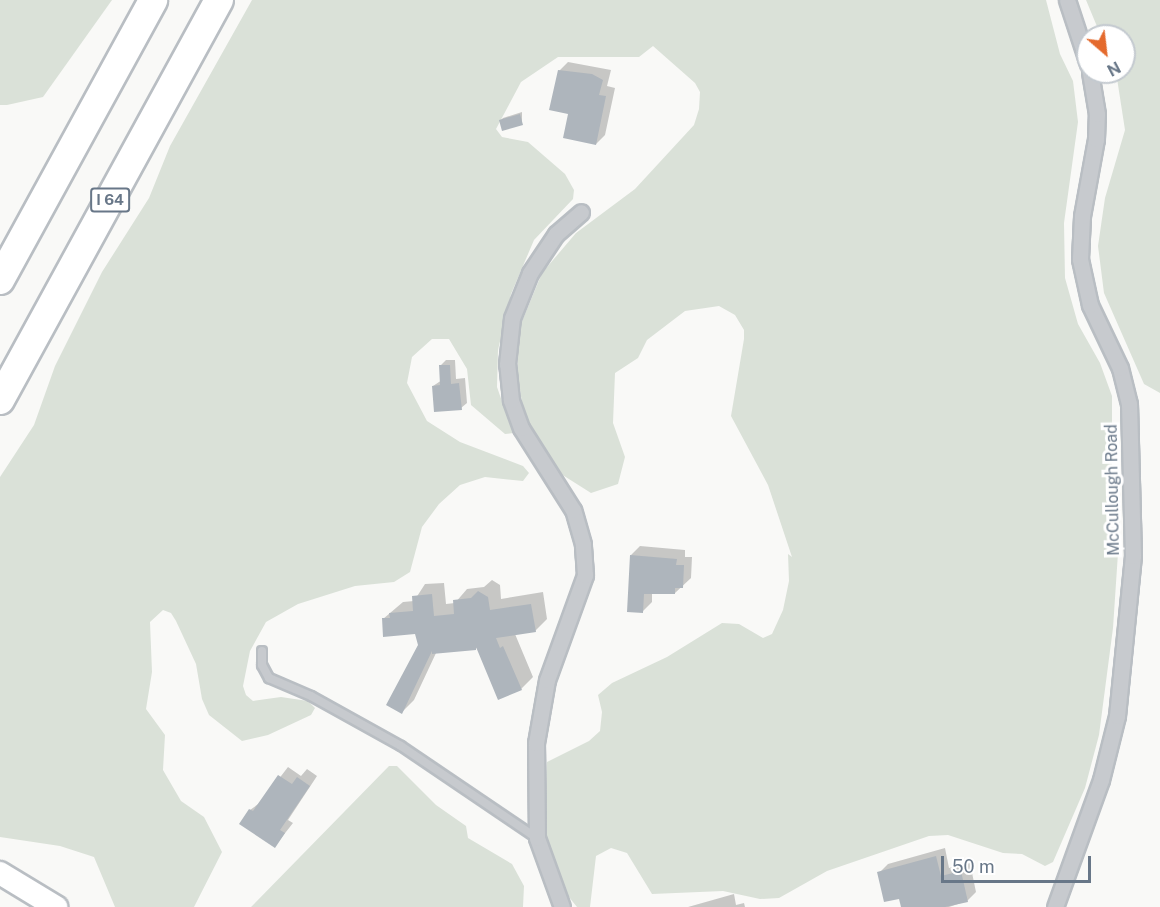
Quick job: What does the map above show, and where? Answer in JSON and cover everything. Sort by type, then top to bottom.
[{"type":"highway","points":[[0,280],[153,0]]},
{"type":"highway","name":"I 64","points":[[0,400],[219,0]]},
{"type":"street","points":[[1067,0],[1076,27]]},
{"type":"street","name":"McCullough Road","points":[[1055,907],[1101,780],[1118,716],[1133,556],[1129,404],[1120,368],[1090,305],[1080,259],[1082,216],[1096,139],[1097,114],[1092,84]]},
{"type":"street","points":[[562,907],[537,838],[536,743],[547,680],[585,575],[584,544],[573,510],[521,428],[511,400],[507,364],[512,318],[530,273],[556,234],[581,212]]},
{"type":"street","points":[[0,873],[56,907]]},
{"type":"lane","points":[[262,651],[262,665],[269,678],[393,741],[537,838]]},
{"type":"shaded area","points":[[0,0],[112,0],[43,97],[0,105]]},
{"type":"shaded area","points":[[252,0],[1046,0],[1060,54],[1073,81],[1078,122],[1064,223],[1065,278],[1078,324],[1100,363],[1112,396],[1112,481],[1121,508],[1113,628],[1099,735],[1085,788],[1053,862],[1045,866],[1022,854],[1003,853],[948,835],[929,836],[827,871],[779,898],[760,899],[723,891],[652,894],[627,853],[611,848],[596,856],[590,907],[577,907],[561,887],[551,862],[545,827],[547,762],[589,741],[600,731],[602,712],[598,695],[612,683],[667,657],[722,623],[739,624],[763,638],[772,634],[783,610],[789,581],[788,554],[792,557],[768,485],[731,416],[744,330],[735,315],[719,306],[685,311],[647,340],[638,358],[615,373],[613,423],[625,457],[618,484],[591,493],[561,474],[545,452],[523,410],[518,376],[518,331],[542,273],[576,233],[635,189],[694,125],[699,109],[700,92],[695,83],[653,46],[639,57],[558,57],[521,82],[496,129],[502,137],[528,142],[565,174],[574,190],[573,199],[534,240],[511,294],[498,350],[497,387],[513,433],[505,434],[471,405],[467,369],[449,339],[432,339],[412,357],[407,383],[427,421],[460,442],[523,466],[529,473],[523,481],[485,477],[460,485],[439,504],[422,527],[410,572],[394,582],[355,586],[298,604],[266,622],[250,651],[243,686],[246,695],[253,701],[281,697],[308,701],[315,708],[311,715],[268,735],[242,741],[209,715],[202,699],[196,664],[171,613],[163,610],[150,622],[152,672],[146,709],[165,735],[163,770],[181,801],[204,817],[222,852],[194,907],[115,907],[94,857],[60,846],[0,837],[0,477],[34,425],[55,366],[102,272],[149,198],[170,146]]},
{"type":"shaded area","points":[[1086,0],[1160,0],[1160,393],[1144,384],[1104,293],[1098,246],[1105,198],[1125,130],[1118,84],[1136,84],[1136,24],[1096,24]]},
{"type":"shaded area","points":[[389,766],[397,766],[436,805],[466,826],[468,838],[512,864],[524,886],[523,907],[251,907]]},
{"type":"building","points":[[558,70],[592,74],[603,80],[599,95],[606,96],[596,145],[563,138],[568,114],[549,110]]},
{"type":"building","points":[[520,114],[523,125],[502,131],[499,120]]},
{"type":"building","points":[[439,365],[450,365],[451,384],[459,383],[462,410],[434,412],[432,386],[440,385]]},
{"type":"building","points":[[630,555],[677,559],[676,565],[684,565],[683,588],[675,588],[675,594],[644,594],[643,613],[627,612]]},
{"type":"building","points":[[478,591],[488,597],[490,610],[531,604],[536,632],[496,638],[500,648],[503,646],[522,690],[498,700],[476,647],[476,650],[432,654],[432,651],[402,714],[386,705],[418,645],[415,634],[383,637],[382,618],[390,618],[389,613],[413,611],[412,596],[432,594],[434,616],[454,614],[453,600],[471,598]]},
{"type":"building","points":[[278,775],[292,784],[297,777],[310,786],[280,830],[285,833],[275,848],[239,824],[249,809],[253,811]]},
{"type":"building","points":[[936,856],[941,876],[961,871],[968,902],[945,907],[901,907],[899,899],[884,902],[877,872]]}]
